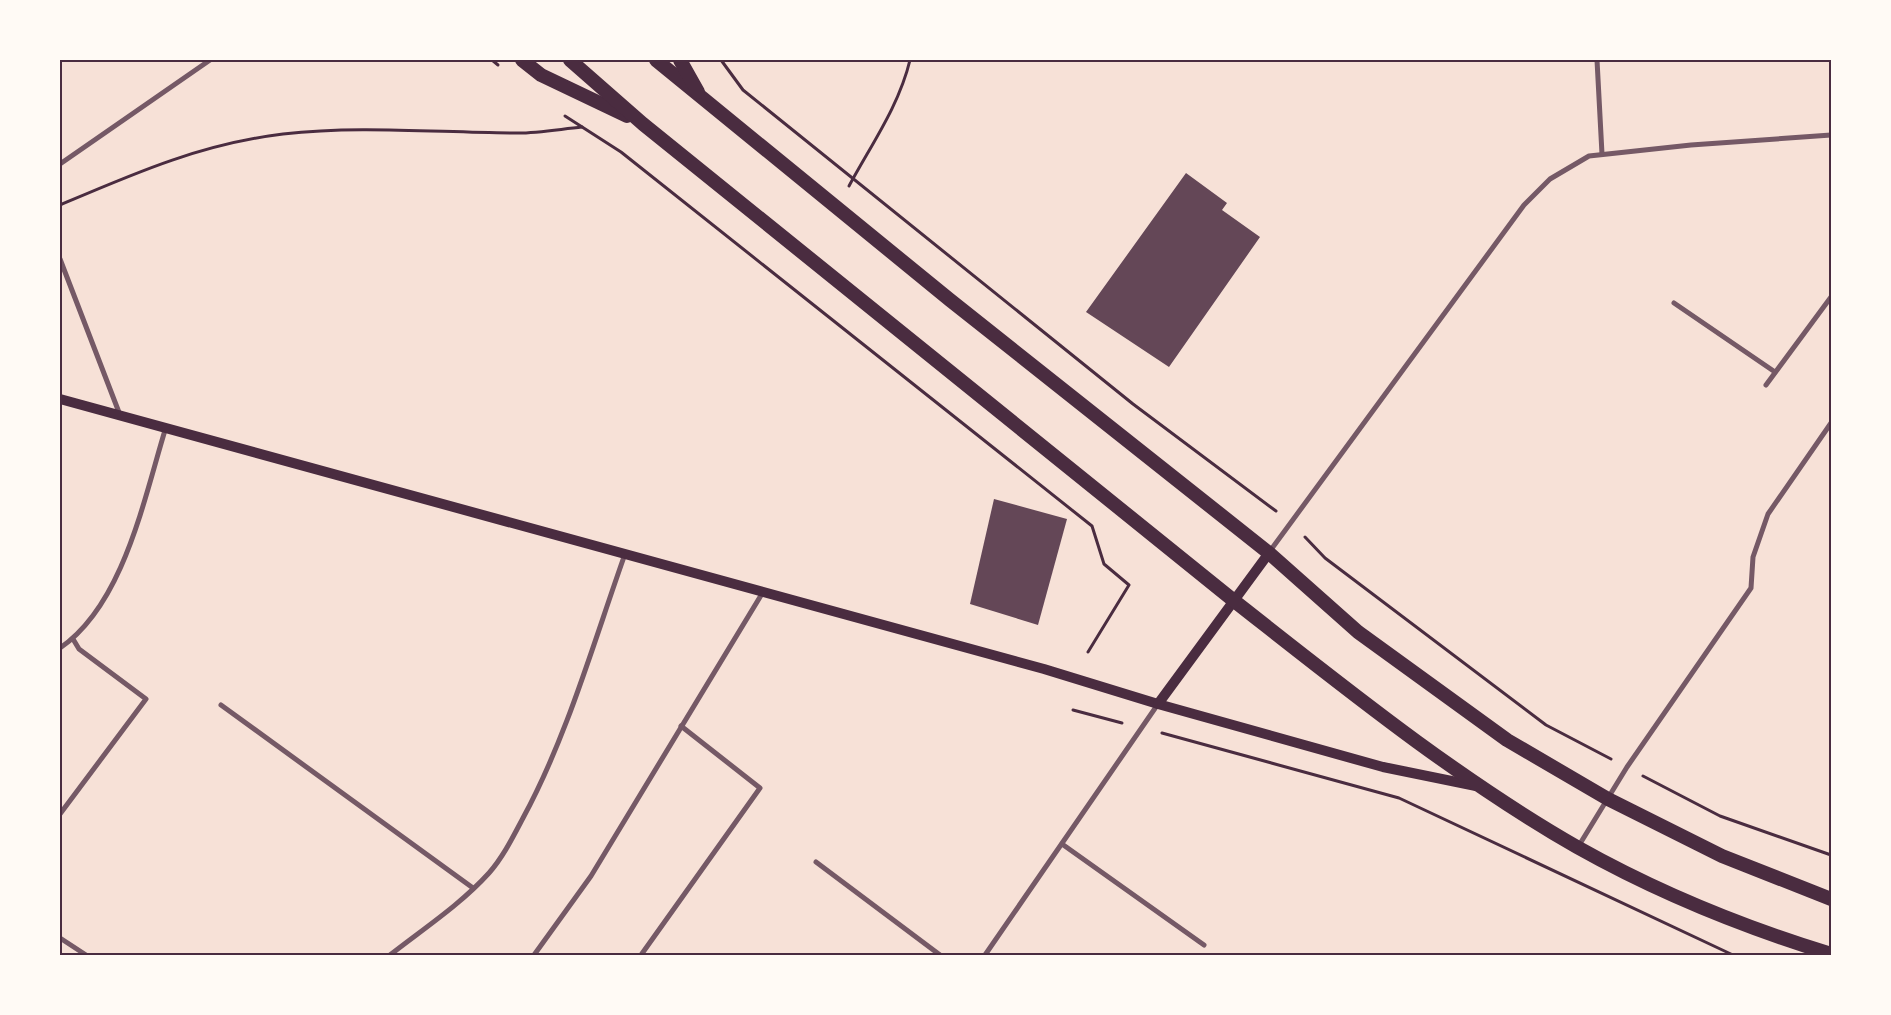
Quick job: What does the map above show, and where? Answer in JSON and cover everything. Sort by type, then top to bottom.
[{"type":"highway","points":[[522,60],[541,75],[643,124]]},
{"type":"highway","points":[[570,60],[643,124],[1233,600],[1330,676],[1480,786],[1578,847],[1699,908],[1831,954]]},
{"type":"highway","points":[[656,60],[702,100],[837,209],[1268,554],[1358,632],[1507,740],[1608,799],[1722,856],[1831,899]]},
{"type":"highway","points":[[680,60],[702,100]]},
{"type":"main road","points":[[60,399],[1044,669],[1158,704],[1383,767],[1480,786]]},
{"type":"main road","points":[[1158,704],[1268,554]]},
{"type":"street","points":[[60,164],[210,60]]},
{"type":"street","points":[[1596,60],[1602,154]]},
{"type":"street","points":[[1268,554],[1524,205],[1550,179],[1589,156],[1691,144],[1831,135]]},
{"type":"street","points":[[60,259],[120,415]]},
{"type":"street","points":[[1766,385],[1831,297]]},
{"type":"street","points":[[1674,303],[1775,372]]},
{"type":"street","points":[[1578,847],[1627,768],[1751,588],[1753,557],[1768,514],[1831,423]]},
{"type":"street","points":[[60,648],[73,639],[93,618],[112,586],[126,554],[166,427]]},
{"type":"street","points":[[390,955],[460,901],[489,872],[507,847],[533,799],[558,742],[625,553]]},
{"type":"street","points":[[534,955],[591,876],[763,592]]},
{"type":"street","points":[[60,814],[146,699],[79,648],[73,639]]},
{"type":"street","points":[[985,955],[1158,704]]},
{"type":"street","points":[[221,705],[473,888]]},
{"type":"street","points":[[642,955],[760,788],[681,726]]},
{"type":"street","points":[[1062,844],[1204,945]]},
{"type":"street","points":[[816,862],[940,955]]},
{"type":"street","points":[[60,938],[86,955]]},
{"type":"path","points":[[492,60],[499,66]]},
{"type":"path","points":[[721,60],[743,90],[1133,404],[1291,522],[1325,558],[1546,725],[1720,816],[1831,855]]},
{"type":"path","points":[[837,209],[893,106],[904,83],[910,60]]},
{"type":"path","points":[[562,114],[621,152],[1092,526],[1104,564],[1129,585],[1088,652]]},
{"type":"path","points":[[60,206],[135,173],[206,148],[284,134],[403,129],[520,133],[583,127]]},
{"type":"path","points":[[1073,710],[1399,798],[1733,955]]},
{"type":"building","points":[[1186,173],[1227,203],[1222,210],[1260,237],[1169,367],[1086,312]]},
{"type":"building","points":[[994,499],[1067,519],[1038,625],[970,604]]}]
